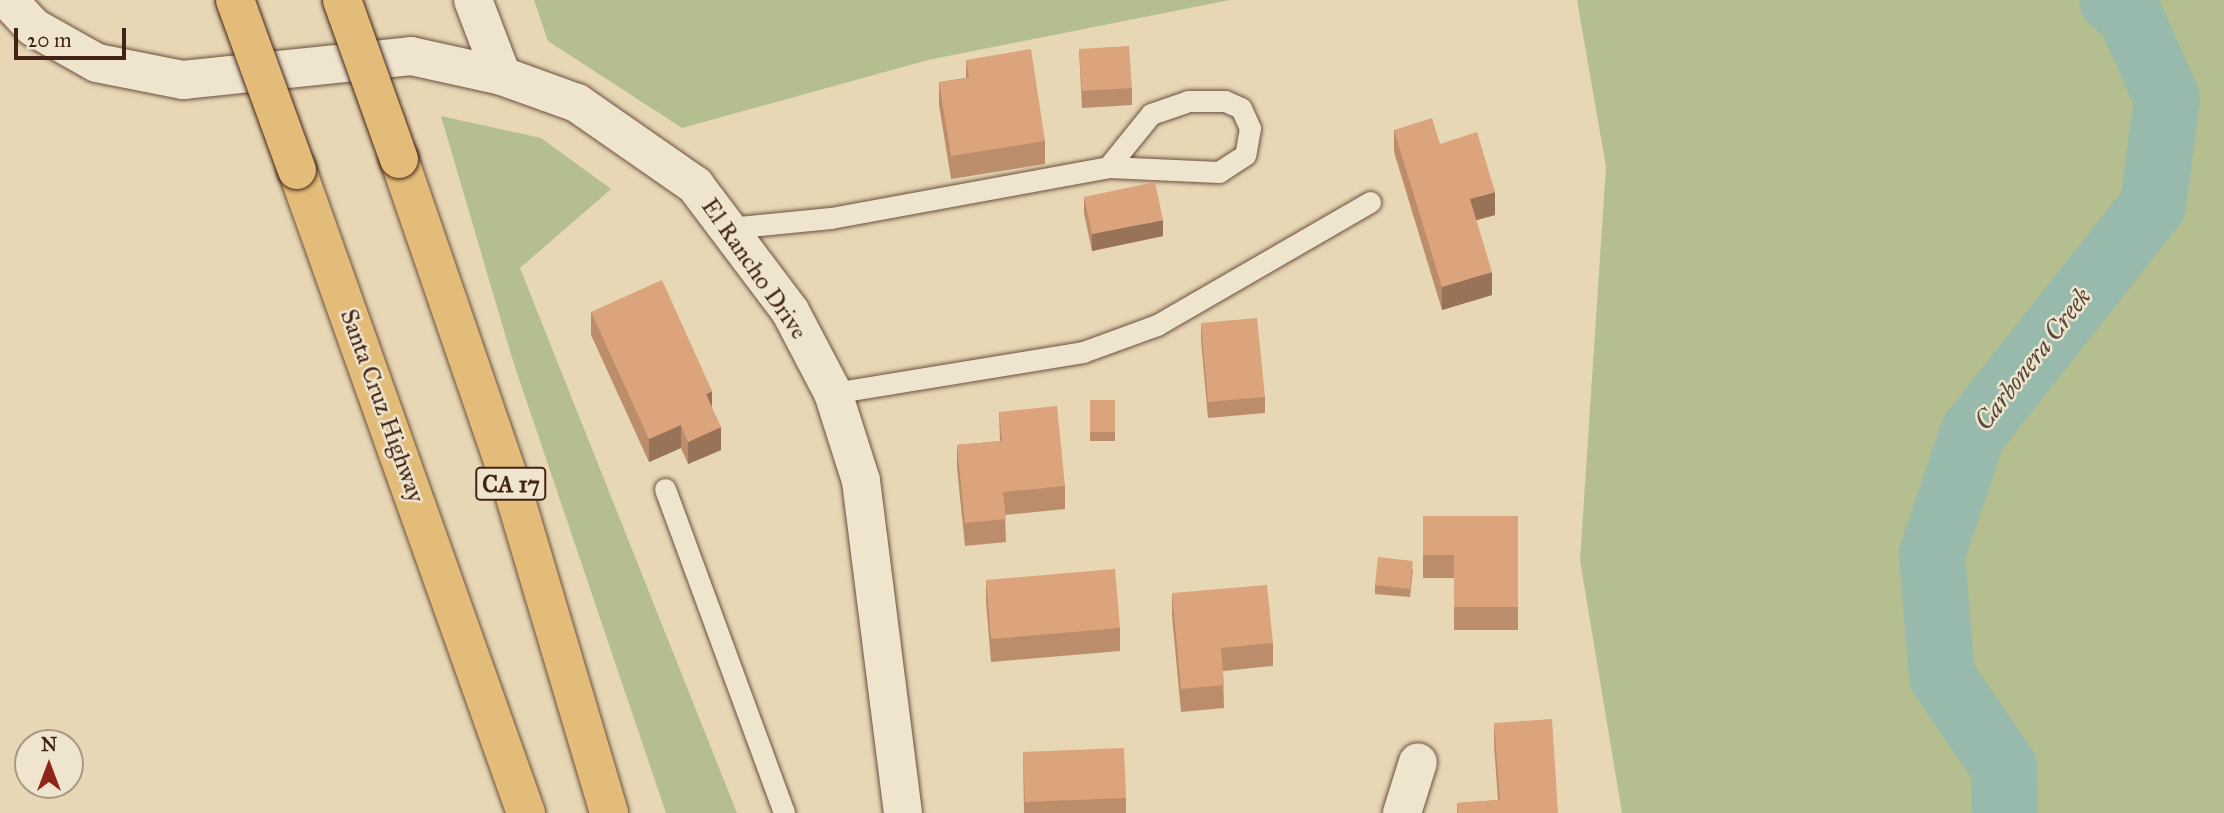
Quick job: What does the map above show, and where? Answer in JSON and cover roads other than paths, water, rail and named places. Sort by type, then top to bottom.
[{"type":"highway","name":"Santa Cruz Highway","points":[[235,0],[526,813]]},
{"type":"highway","name":"CA 17","points":[[342,0],[400,159],[512,487],[608,813]]},
{"type":"street","name":"El Rancho Drive","points":[[8,0],[33,27],[97,63],[183,80],[411,55],[502,76],[577,103],[695,185],[790,311],[833,393],[861,481],[902,813]]},
{"type":"street","points":[[473,0],[502,76]]},
{"type":"street","points":[[1402,813],[1418,762]]},
{"type":"lane","points":[[729,228],[831,218],[1108,167],[1219,172],[1245,155],[1250,128],[1241,108],[1225,101],[1188,102],[1151,114],[1108,167]]},
{"type":"lane","points":[[833,393],[1083,352],[1157,325],[1370,202]]},
{"type":"lane","points":[[665,489],[784,813]]},
{"type":"waterway","name":"Carbonera Creek","points":[[2005,813],[2004,767],[1942,676],[1932,554],[1973,433],[2153,205],[2167,99],[2129,13],[2112,0]]}]
